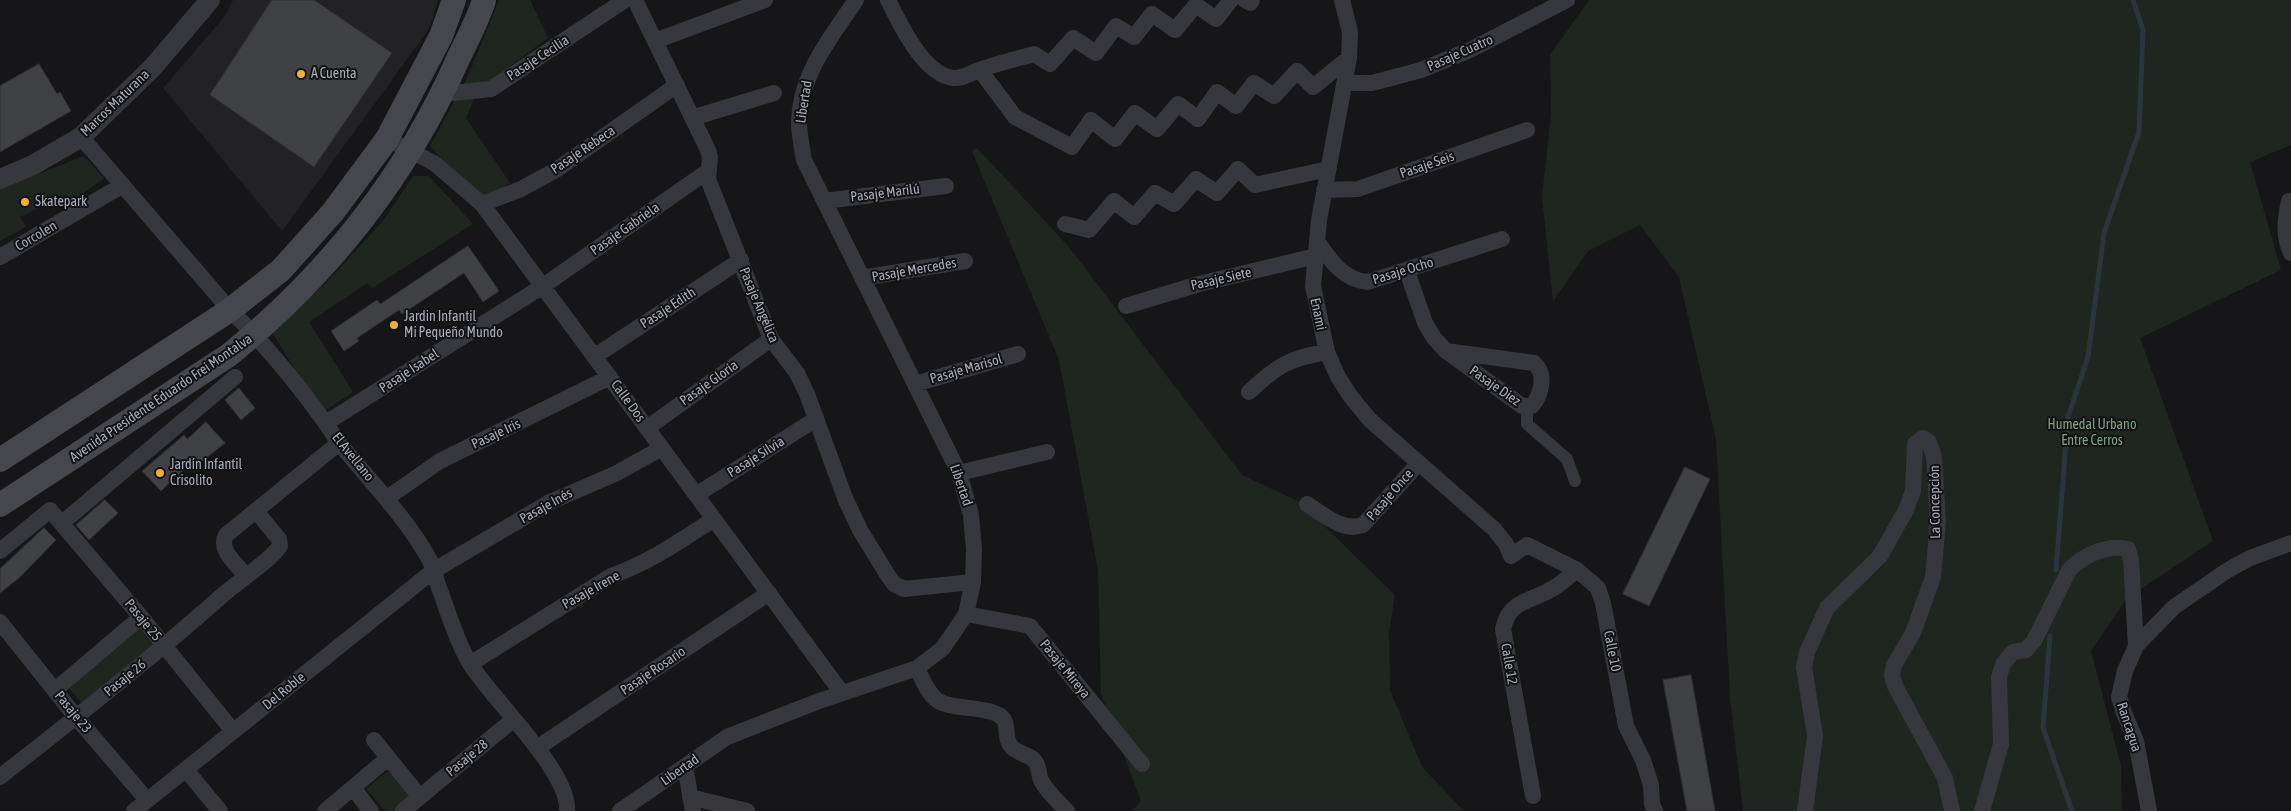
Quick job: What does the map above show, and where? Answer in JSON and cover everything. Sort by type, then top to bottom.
[{"type":"main road","points":[[0,460],[230,310],[281,270],[312,237],[370,164],[387,139],[441,36],[454,0]]},
{"type":"main road","name":"Avenida Presidente Eduardo Frei Montalva","points":[[0,505],[229,355],[255,334],[314,278],[335,255],[375,204],[412,152],[443,94],[484,0]]},
{"type":"street","name":"Marcos Maturana","points":[[0,179],[33,165],[81,137],[153,67],[210,0]]},
{"type":"street","name":"Pasaje Cecilia","points":[[443,94],[491,89],[625,0]]},
{"type":"street","name":"Pasaje Angélica","points":[[635,0],[710,157],[708,179],[771,339],[796,373],[807,394],[844,498],[860,530],[894,584],[904,588],[973,582]]},
{"type":"street","points":[[654,41],[765,0]]},
{"type":"street","name":"Libertad","points":[[620,811],[727,737],[842,693],[917,668],[942,648],[966,614],[973,582],[974,550],[971,515],[959,474],[804,160],[799,125],[804,84],[814,62],[856,0]]},
{"type":"street","points":[[888,0],[919,54],[935,69],[954,78],[963,77],[1034,54],[1050,64],[1073,38],[1096,53],[1116,26],[1134,37],[1152,14],[1175,30],[1196,4],[1216,19],[1231,0]]},
{"type":"street","points":[[1245,0],[1250,3],[1252,0]]},
{"type":"street","name":"Enami","points":[[1342,0],[1350,32],[1348,58],[1345,83],[1324,190],[1313,286],[1327,352],[1338,377],[1350,397],[1370,420],[1494,529],[1506,544],[1511,556]]},
{"type":"street","name":"Pasaje Cuatro","points":[[1345,83],[1372,84],[1421,70],[1470,50],[1567,0]]},
{"type":"street","points":[[980,70],[1015,116],[1072,147],[1091,120],[1115,139],[1135,113],[1157,129],[1178,104],[1198,119],[1217,92],[1236,106],[1254,83],[1274,96],[1297,71],[1313,87],[1348,58]]},
{"type":"street","name":"Pasaje Rebeca","points":[[482,204],[521,189],[556,170],[677,85]]},
{"type":"street","points":[[692,118],[774,93]]},
{"type":"street","name":"Pasaje Seis","points":[[1324,190],[1358,189],[1527,130]]},
{"type":"street","name":"El Avellano","points":[[81,137],[230,310],[255,334],[339,442],[387,498],[429,559],[459,643],[470,664],[537,748],[563,786],[568,801],[568,811]]},
{"type":"street","name":"Calle Dos","points":[[387,139],[434,163],[482,204],[842,693]]},
{"type":"street","points":[[1065,224],[1089,230],[1114,202],[1134,217],[1155,193],[1174,204],[1196,179],[1217,192],[1238,169],[1254,185],[1328,169]]},
{"type":"street","name":"Pasaje Gabriela","points":[[543,286],[708,171]]},
{"type":"street","name":"Corcolen","points":[[0,257],[123,185]]},
{"type":"street","name":"Pasaje Marilú","points":[[824,200],[946,186]]},
{"type":"street","points":[[2289,202],[2285,222],[2286,242],[2291,253]]},
{"type":"street","name":"Pasaje Ocho","points":[[1317,248],[1340,270],[1357,281],[1368,282],[1502,239]]},
{"type":"street","name":"Pasaje Siete","points":[[1126,306],[1317,248]]},
{"type":"street","name":"Pasaje Edith","points":[[595,356],[741,260]]},
{"type":"street","name":"Pasaje Mercedes","points":[[862,278],[965,261]]},
{"type":"street","name":"Pasaje Diez","points":[[1407,271],[1425,323],[1434,338],[1446,351],[1512,400],[1527,407],[1532,406],[1540,394],[1541,373],[1534,363],[1446,351]]},
{"type":"street","name":"Pasaje Isabel","points":[[326,423],[543,286]]},
{"type":"street","name":"Pasaje Gloria","points":[[647,428],[771,339]]},
{"type":"street","points":[[1249,392],[1274,368],[1302,356],[1327,352]]},
{"type":"street","name":"Pasaje Marisol","points":[[915,384],[1018,354]]},
{"type":"street","name":"Avenida Presidente Eduardo Frei Montalva","points":[[62,523],[235,377]]},
{"type":"street","name":"Pasaje Iris","points":[[387,498],[440,460],[610,377]]},
{"type":"street","points":[[1527,407],[1527,424],[1567,460],[1575,481]]},
{"type":"street","name":"Pasaje Silvia","points":[[696,495],[816,419]]},
{"type":"street","name":"La Concepción","points":[[1805,811],[1814,736],[1804,667],[1807,652],[1827,608],[1880,556],[1906,510],[1914,491],[1915,444],[1923,438],[1929,442],[1934,457],[1938,521],[1932,577],[1913,633],[1894,665],[1892,675],[1895,686],[1945,778],[1952,811]]},
{"type":"street","points":[[246,575],[224,549],[222,542],[226,535],[339,442]]},
{"type":"street","name":"Pasaje Inés","points":[[433,571],[550,502],[615,474],[662,448]]},
{"type":"street","points":[[959,474],[1047,452]]},
{"type":"street","name":"Pasaje Once","points":[[1307,504],[1329,519],[1347,526],[1355,528],[1364,525],[1418,464]]},
{"type":"street","name":"Pasaje 25","points":[[0,551],[50,510],[141,617],[233,731]]},
{"type":"street","name":"Pasaje 26","points":[[0,777],[164,647],[246,575],[276,552],[280,546],[279,539],[256,511]]},
{"type":"street","name":"Pasaje Irene","points":[[470,664],[610,576],[636,567],[656,557],[714,519]]},
{"type":"street","name":"Rancagua","points":[[2149,811],[2136,741],[2124,713],[2120,697],[2125,671],[2136,646],[2174,607],[2228,570],[2250,558],[2291,543]]},
{"type":"street","name":"Calle 10","points":[[1511,556],[1527,545],[1577,570],[1598,588],[1603,603],[1626,726],[1643,760],[1651,785],[1652,804],[1655,811]]},
{"type":"street","points":[[1982,811],[2001,744],[1999,677],[2003,664],[2013,652],[2026,650],[2034,641],[2069,570],[2077,561],[2098,552],[2120,547],[2128,549],[2131,560],[2136,646]]},
{"type":"street","name":"Calle 12","points":[[1533,796],[1503,629],[1507,615],[1513,608],[1552,589],[1577,570]]},
{"type":"street","name":"Del Roble","points":[[134,811],[187,771],[233,731],[433,571]]},
{"type":"street","name":"Pasaje Rosario","points":[[537,748],[769,594]]},
{"type":"street","name":"Pasaje Mireya","points":[[966,614],[1030,626],[1142,764]]},
{"type":"street","points":[[55,690],[141,617]]},
{"type":"street","name":"Pasaje 23","points":[[0,622],[76,717],[147,800]]},
{"type":"street","points":[[917,668],[927,689],[934,699],[942,704],[991,712],[1003,719],[1007,723],[1010,745],[1016,751],[1034,760],[1038,766],[1043,784],[1067,811]]},
{"type":"street","name":"Pasaje 28","points":[[403,811],[514,719]]},
{"type":"street","points":[[374,740],[420,797]]},
{"type":"street","points":[[325,811],[388,758]]},
{"type":"street","points":[[684,766],[691,804],[747,811]]},
{"type":"street","points":[[187,771],[220,811]]},
{"type":"street","points":[[353,788],[371,811]]},
{"type":"shaded area","points":[[233,0],[438,0],[429,29],[282,231],[163,88],[226,15]]},
{"type":"green space","points":[[499,0],[530,0],[548,38],[478,90],[466,118],[510,183],[482,203],[430,146],[468,76]]},
{"type":"green space","name":"Humedal Urbano Entre Cerros","points":[[1589,0],[2291,0],[2291,145],[2250,162],[2281,270],[2140,338],[2213,541],[2127,598],[2091,651],[2121,766],[2122,811],[1743,811],[1730,697],[1716,439],[1679,277],[1640,225],[1588,251],[1553,301],[1542,197],[1551,114],[1550,55]]},
{"type":"green space","points":[[977,148],[1069,247],[1242,475],[1300,502],[1395,595],[1389,632],[1390,690],[1422,767],[1464,811],[1132,811],[1141,801],[1101,693],[1098,570],[1059,360],[972,151]]},
{"type":"green space","name":"Skatepark","points":[[84,156],[104,178],[66,206],[58,198],[20,217],[26,227],[0,241],[0,189]]},
{"type":"green space","points":[[413,176],[429,176],[473,224],[372,288],[367,283],[309,322],[353,392],[326,410],[299,376],[272,332],[327,282],[383,221]]},
{"type":"green space","points":[[137,626],[153,646],[83,705],[67,686]]},
{"type":"green space","points":[[390,769],[412,796],[394,811],[385,811],[366,789]]},
{"type":"building","name":"A Cuenta","points":[[272,0],[314,0],[392,53],[314,167],[210,95]]},
{"type":"building","points":[[39,64],[57,94],[60,92],[71,111],[0,152],[0,86]]},
{"type":"building","points":[[468,246],[499,291],[483,302],[464,273],[402,314],[399,310],[357,338],[359,341],[344,351],[331,331],[377,300],[380,304]]},
{"type":"building","points":[[239,388],[255,408],[241,420],[225,400]]},
{"type":"building","points":[[206,422],[225,443],[190,471],[186,467],[161,491],[142,471],[184,435],[187,439]]},
{"type":"building","points":[[1685,467],[1710,479],[1649,606],[1623,594]]},
{"type":"building","points":[[105,500],[118,513],[89,540],[76,525]]},
{"type":"building","points":[[44,528],[56,540],[19,578],[0,593],[0,569]]},
{"type":"building","points":[[1691,675],[1715,811],[1687,811],[1663,680]]},
{"type":"waterway","points":[[2056,570],[2068,417],[2088,357],[2104,233],[2139,132],[2143,30],[2133,0]]},
{"type":"waterway","points":[[2050,636],[2043,728],[2072,811]]},
{"type":"place","name":"A Cuenta","points":[[301,74]]},
{"type":"place","name":"Skatepark","points":[[25,202]]},
{"type":"place","name":"Jardin Infantil Mi Pequeño Mundo","points":[[394,325]]},
{"type":"place","name":"Jardín Infantil Crisolito","points":[[160,473]]}]
